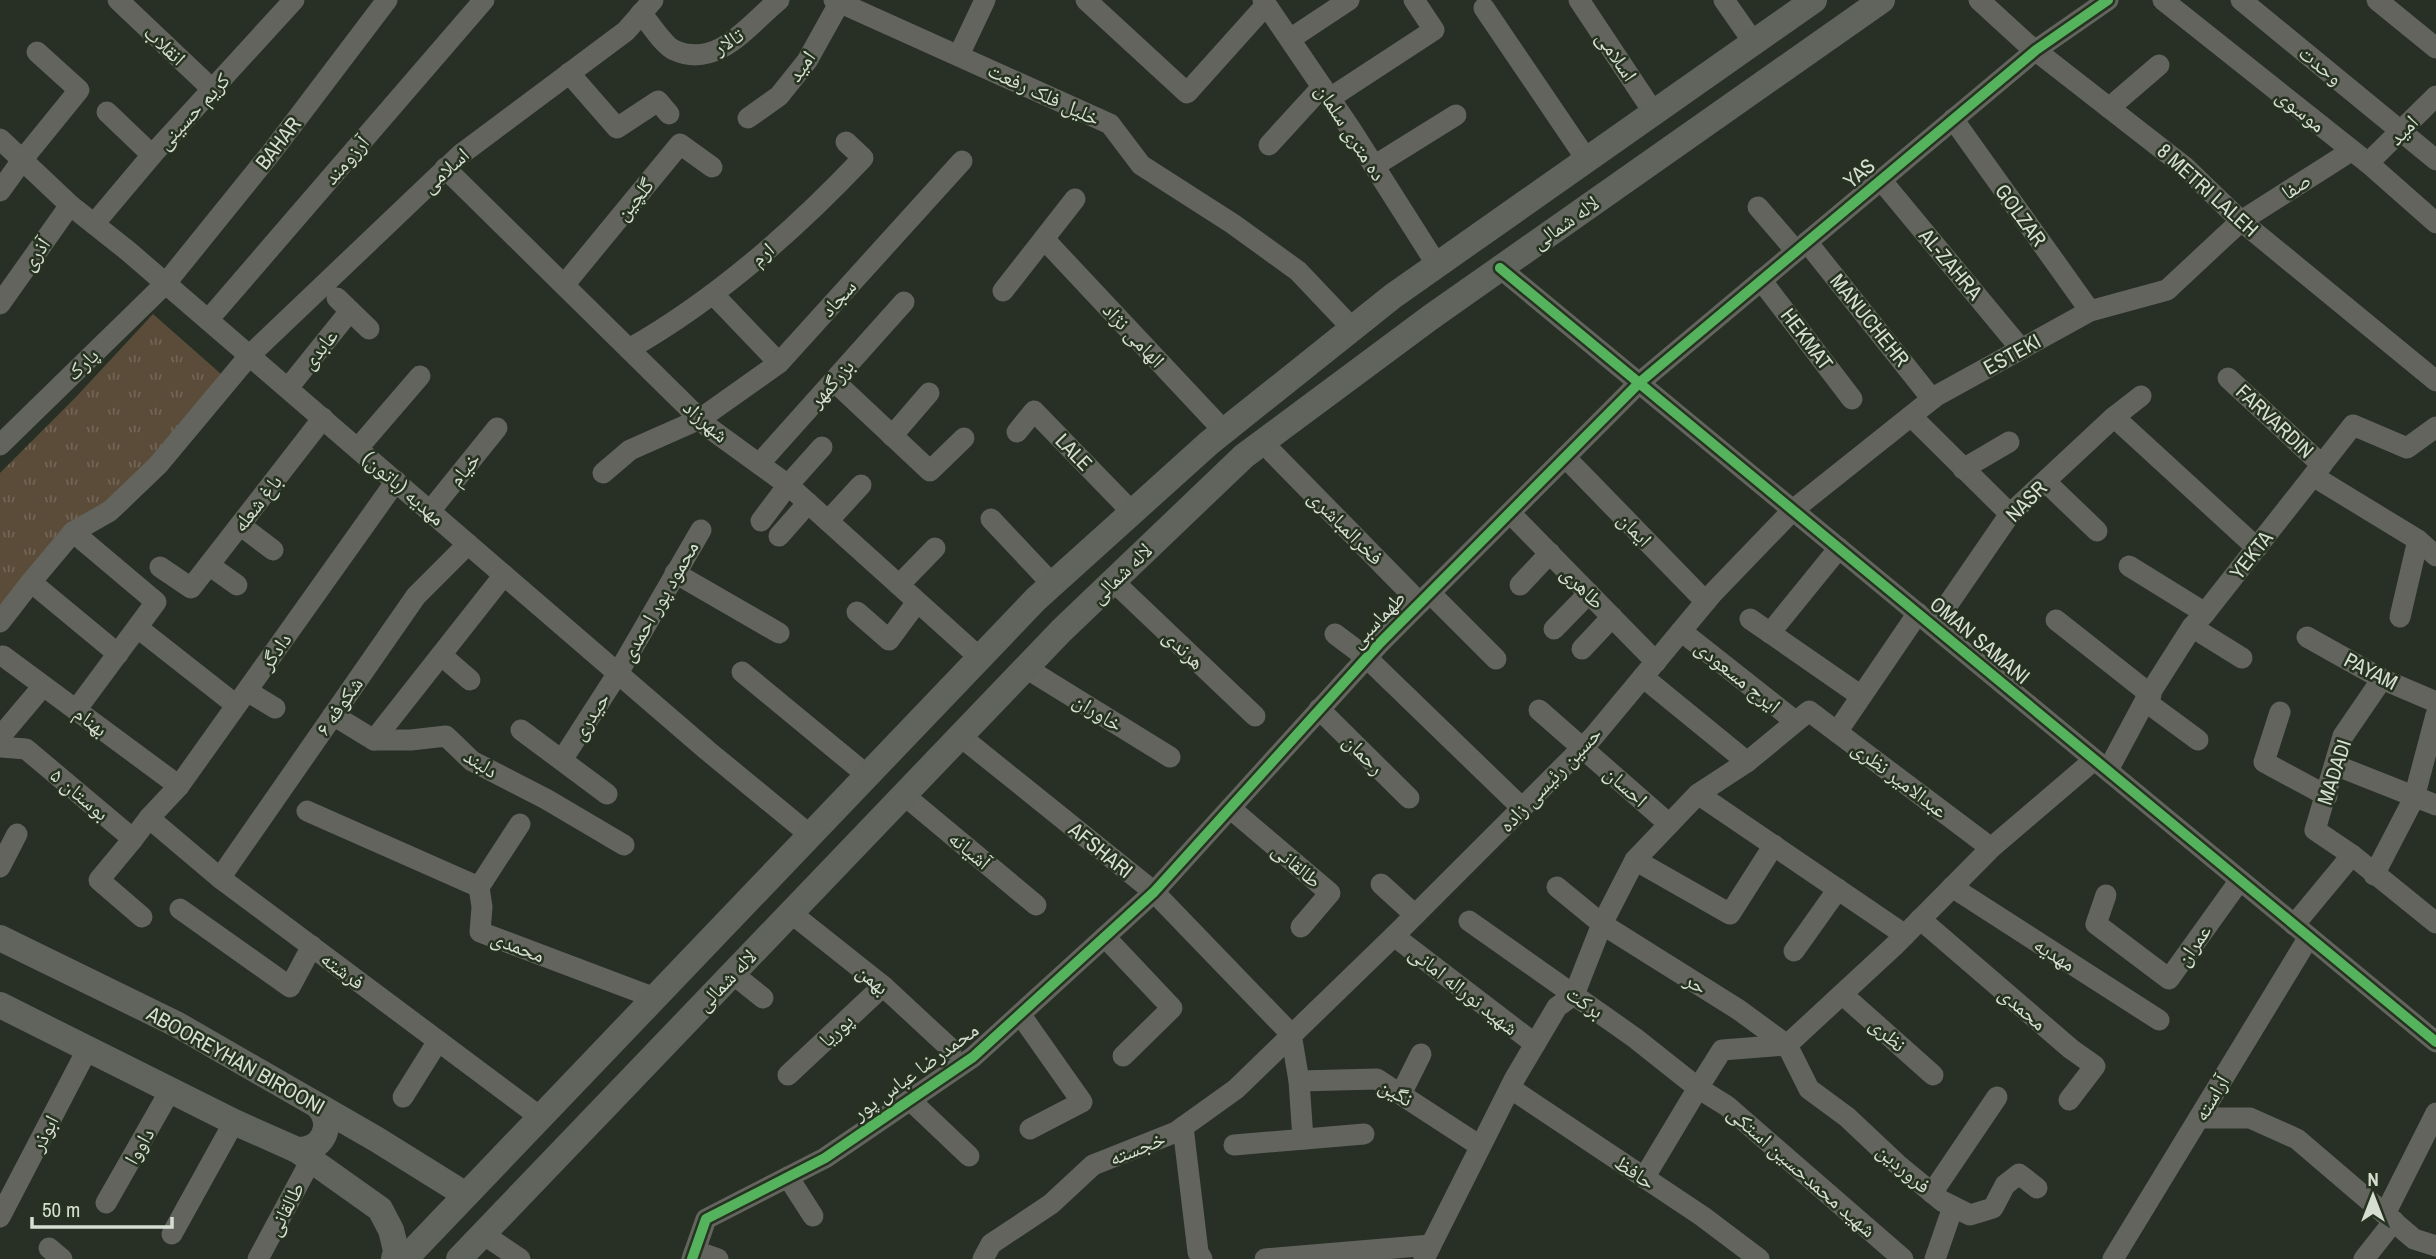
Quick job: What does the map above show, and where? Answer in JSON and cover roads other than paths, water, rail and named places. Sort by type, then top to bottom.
[{"type":"main road","name":"لاله شمالی","points":[[459,1259],[1051,642],[1244,456],[1500,268],[1882,0]]},
{"type":"main road","name":"لاله شمالی","points":[[405,1259],[1026,611],[1132,512],[1224,431],[1392,296],[1806,6]]},
{"type":"main road","points":[[1801,56],[1779,55],[1772,51],[1770,43],[1771,37],[1806,6]]},
{"type":"main road","points":[[1715,70],[1737,74],[1742,76],[1743,80],[1737,96],[1718,115]]},
{"type":"main road","points":[[1026,611],[1051,642]]},
{"type":"main road","name":"ABOOREYHAN BIROONI","points":[[9,942],[178,1025],[466,1195]]},
{"type":"main road","points":[[0,1005],[304,1155],[380,1209],[391,1230],[396,1250],[394,1259]]},
{"type":"main road","points":[[304,1155],[322,1139],[327,1126],[319,1107]]},
{"type":"main road","points":[[433,1175],[472,1173],[492,1168]]},
{"type":"street","name":"انقلاب","points":[[118,0],[212,89]]},
{"type":"street","name":"کریم حسینی","points":[[94,223],[293,0]]},
{"type":"street","name":"BAHAR","points":[[166,283],[271,153],[387,0]]},
{"type":"street","name":"آرزومند","points":[[208,320],[484,0]]},
{"type":"street","name":"تالار","points":[[647,7],[672,50],[701,56],[734,42],[779,0]]},
{"type":"street","points":[[959,55],[985,0]]},
{"type":"street","points":[[1086,0],[1186,93],[1265,3]]},
{"type":"street","points":[[1290,39],[1349,0]]},
{"type":"street","points":[[1269,145],[1326,93],[1433,30],[1414,0]]},
{"type":"street","name":"اسلامی","points":[[1579,0],[1654,113]]},
{"type":"street","points":[[1724,0],[1754,43]]},
{"type":"street","name":"8 METRI LALEH","points":[[1979,0],[2036,50],[2185,167],[2241,221],[2436,381]]},
{"type":"street","name":"YAS","points":[[1639,383],[2036,50],[2108,0]]},
{"type":"street","name":"موسوی","points":[[2163,0],[2360,157],[2436,223]]},
{"type":"street","name":"وحدت","points":[[2241,0],[2436,160]]},
{"type":"street","points":[[2377,0],[2436,48]]},
{"type":"street","name":"خلیل فلک رفعت","points":[[838,1],[1110,124],[1141,165],[1233,223],[1298,271],[1353,328]]},
{"type":"street","name":"امید","points":[[748,118],[779,96],[807,61],[838,1]]},
{"type":"street","name":"ده متری سلمان","points":[[1265,3],[1437,265]]},
{"type":"street","name":"اسلامی","points":[[72,532],[110,511],[158,465],[249,356],[445,168],[626,31],[647,7]]},
{"type":"street","points":[[1484,8],[1587,159]]},
{"type":"street","points":[[0,191],[79,90],[37,52]]},
{"type":"street","points":[[2109,108],[2159,65]]},
{"type":"street","points":[[569,73],[617,128],[658,101],[669,114]]},
{"type":"street","name":"امید","points":[[2360,157],[2402,131],[2436,96]]},
{"type":"street","points":[[107,112],[152,155]]},
{"type":"street","points":[[1374,166],[1456,115]]},
{"type":"street","name":"GOLZAR","points":[[1953,119],[2090,311]]},
{"type":"street","name":"مهدیه (باتون)","points":[[0,139],[70,205],[166,283],[810,835]]},
{"type":"street","name":"ارم","points":[[629,349],[673,324],[752,264],[830,192],[863,158],[846,142]]},
{"type":"street","name":"گلچین","points":[[564,285],[680,144],[712,167]]},
{"type":"street","name":"صفا","points":[[2241,221],[2360,157]]},
{"type":"street","name":"سجاد","points":[[603,473],[630,450],[700,419],[779,363],[962,161]]},
{"type":"street","name":"شهرزاد","points":[[445,168],[700,419],[788,485],[980,659]]},
{"type":"street","name":"AL-ZAHRA","points":[[1881,180],[2021,349]]},
{"type":"street","points":[[1003,291],[1075,199]]},
{"type":"street","name":"آذری","points":[[0,304],[70,205]]},
{"type":"street","name":"MANUCHEHR","points":[[1758,207],[1802,246],[1932,399]]},
{"type":"street","name":"ESTEKI","points":[[1793,510],[1932,399],[2090,311],[2167,290],[2241,221]]},
{"type":"street","name":"الهامی نژاد","points":[[1044,239],[1224,431]]},
{"type":"street","name":"OMAN SAMANI","points":[[1500,268],[2436,1042]]},
{"type":"street","name":"HEKMAT","points":[[1761,280],[1852,399]]},
{"type":"street","name":"پارک","points":[[0,445],[166,283]]},
{"type":"street","points":[[713,294],[779,363]]},
{"type":"street","name":"بزرگمهر","points":[[759,464],[904,302]]},
{"type":"street","name":"عابدی","points":[[288,388],[344,304],[369,328]]},
{"type":"street","points":[[358,448],[420,376]]},
{"type":"street","name":"FARVARDIN","points":[[2228,378],[2318,470],[2418,540],[2436,556]]},
{"type":"street","points":[[834,381],[930,471],[964,438]]},
{"type":"street","name":"طهماسبی","points":[[1154,892],[1367,657],[1639,383]]},
{"type":"street","points":[[892,436],[929,393]]},
{"type":"street","name":"NASR","points":[[1837,732],[1861,696],[2010,514],[2114,417],[2141,396]]},
{"type":"street","name":"LALE","points":[[1017,432],[1034,411],[1132,512]]},
{"type":"street","points":[[1911,416],[2010,514]]},
{"type":"street","points":[[2114,417],[2257,548]]},
{"type":"street","name":"باغ شعله","points":[[160,567],[191,588],[323,418]]},
{"type":"street","name":"YEKTA","points":[[2101,765],[2199,620],[2353,425],[2407,447],[2436,427]]},
{"type":"street","name":"خیام","points":[[430,511],[497,428]]},
{"type":"street","points":[[1963,469],[2009,442]]},
{"type":"street","points":[[761,521],[822,447]]},
{"type":"street","name":"فخرالمباشری","points":[[1272,452],[1425,598],[1496,659]]},
{"type":"street","name":"ایمان","points":[[1565,457],[1705,601]]},
{"type":"street","name":"دادگر","points":[[149,818],[179,786],[396,481]]},
{"type":"street","points":[[2046,482],[2096,531]]},
{"type":"street","points":[[828,521],[861,485]]},
{"type":"street","points":[[779,536],[807,503]]},
{"type":"street","name":"حسین رئیسی زاده","points":[[1291,1034],[1583,748],[1705,601],[1793,510]]},
{"type":"street","name":"طاهری","points":[[1510,513],[1612,617],[1650,669],[1747,762]]},
{"type":"street","points":[[991,519],[1053,584]]},
{"type":"street","points":[[240,525],[273,550]]},
{"type":"street","name":"محمود پور احمدی","points":[[618,673],[701,530]]},
{"type":"street","points":[[0,622],[72,532],[156,602],[76,710]]},
{"type":"street","points":[[2400,617],[2418,540]]},
{"type":"street","name":"شکوفه ۶","points":[[220,878],[416,596],[468,544]]},
{"type":"street","points":[[899,586],[935,548]]},
{"type":"street","points":[[1770,633],[1839,548]]},
{"type":"street","points":[[1520,584],[1550,554]]},
{"type":"street","points":[[209,565],[237,585]]},
{"type":"street","points":[[2129,566],[2242,657]]},
{"type":"street","points":[[675,573],[779,633]]},
{"type":"street","points":[[333,715],[374,740],[504,575]]},
{"type":"street","name":"هرندی","points":[[1113,581],[1255,716]]},
{"type":"street","points":[[31,582],[118,653]]},
{"type":"street","points":[[1554,629],[1589,593]]},
{"type":"street","points":[[857,612],[889,640],[917,602]]},
{"type":"street","points":[[1582,649],[1612,617]]},
{"type":"street","points":[[1750,619],[1861,696]]},
{"type":"street","points":[[2056,620],[2199,740]]},
{"type":"street","points":[[138,628],[242,698],[275,708]]},
{"type":"street","name":"ایرج مسعودی","points":[[1681,631],[1802,716]]},
{"type":"street","points":[[1335,634],[1367,657],[1522,808]]},
{"type":"street","name":"PAYAM","points":[[2308,637],[2382,679],[2436,702]]},
{"type":"street","points":[[441,655],[471,680]]},
{"type":"street","name":"بهنام","points":[[4,656],[179,786]]},
{"type":"street","name":"خاوران","points":[[1026,668],[1170,757]]},
{"type":"street","points":[[742,672],[868,776]]},
{"type":"street","name":"حیدری","points":[[562,760],[618,673]]},
{"type":"street","name":"MADADI","points":[[2352,855],[2315,830],[2343,736],[2382,679]]},
{"type":"street","points":[[0,737],[43,685]]},
{"type":"street","name":"رحمان","points":[[1320,709],[1409,798]]},
{"type":"street","name":"احسان","points":[[1539,710],[1669,824]]},
{"type":"street","points":[[2280,712],[2264,762],[2327,796]]},
{"type":"street","points":[[2374,875],[2414,798],[2436,715]]},
{"type":"street","points":[[1265,1259],[1428,1252],[1510,1088],[1557,1007],[1574,995],[1602,924],[1635,860],[1698,794],[1747,762],[1802,716]]},
{"type":"street","name":"عبدالامیر نظری","points":[[1802,716],[1837,732],[1991,848]]},
{"type":"street","points":[[521,730],[607,794]]},
{"type":"street","name":"دلبند","points":[[374,740],[446,736],[472,761],[546,799],[624,845]]},
{"type":"street","name":"AFSHARI","points":[[960,736],[1154,892],[1291,1034]]},
{"type":"street","name":"بوستان ۵","points":[[0,747],[26,749],[133,839]]},
{"type":"street","points":[[1644,1178],[1723,1050],[1787,1045],[1905,935],[1991,848],[2101,765]]},
{"type":"street","points":[[2335,765],[2436,805]]},
{"type":"street","name":"آشیانه","points":[[904,794],[1036,905]]},
{"type":"street","points":[[1698,794],[1905,935]]},
{"type":"street","name":"طالقانی","points":[[1230,808],[1330,893],[1301,927]]},
{"type":"street","points":[[307,811],[479,887],[520,824]]},
{"type":"street","points":[[142,917],[99,880],[149,818]]},
{"type":"street","name":"فرشته","points":[[149,818],[220,878],[540,1117]]},
{"type":"street","points":[[0,867],[17,834]]},
{"type":"street","points":[[1635,860],[1730,914],[1774,845]]},
{"type":"street","points":[[2352,855],[2436,923]]},
{"type":"street","name":"آراسته","points":[[2113,1259],[2199,1118],[2302,931],[2352,855]]},
{"type":"street","name":"عمران","points":[[2106,895],[2096,924],[2169,979],[2240,880]]},
{"type":"street","points":[[1381,884],[1415,915]]},
{"type":"street","name":"محمدی","points":[[479,887],[482,907],[480,932],[655,998]]},
{"type":"street","points":[[1557,887],[1602,924]]},
{"type":"street","name":"مهدیه","points":[[1952,887],[2159,1020]]},
{"type":"street","points":[[1794,951],[1838,889]]},
{"type":"street","name":"محمدرضا عباس پور","points":[[693,1255],[706,1219],[825,1158],[973,1057],[1154,892]]},
{"type":"street","points":[[180,909],[290,988],[312,946]]},
{"type":"street","name":"بهمن","points":[[791,913],[883,986],[951,1049]]},
{"type":"street","name":"محمدی","points":[[1920,919],[2071,1049],[2095,1066],[2069,1100]]},
{"type":"street","name":"برکت","points":[[1469,921],[1635,1038],[1698,1088]]},
{"type":"street","points":[[0,924],[9,942]]},
{"type":"street","name":"حر","points":[[1602,924],[1739,1010],[1787,1045]]},
{"type":"street","name":"شهید نوراله امانی","points":[[1394,936],[1535,1044]]},
{"type":"street","points":[[1105,937],[1172,1008],[1123,1056]]},
{"type":"street","points":[[733,974],[763,998]]},
{"type":"street","name":"پوریا","points":[[788,1075],[883,986]]},
{"type":"street","name":"نظری","points":[[1842,994],[1933,1075]]},
{"type":"street","points":[[1020,1014],[1082,1102],[1030,1129]]},
{"type":"street","points":[[1291,1034],[1299,1081],[1303,1139]]},
{"type":"street","name":"خجسته","points":[[983,1259],[991,1244],[1051,1204],[1093,1165],[1176,1132],[1236,1089],[1291,1034]]},
{"type":"street","points":[[403,1097],[438,1041]]},
{"type":"street","name":"فروردین","points":[[1787,1045],[1809,1089],[1847,1117],[1932,1193],[1953,1206],[1970,1215],[1993,1208],[2005,1185],[2019,1174],[2037,1188]]},
{"type":"street","name":"ابوذر","points":[[0,1217],[88,1048]]},
{"type":"street","points":[[1401,1094],[1421,1054]]},
{"type":"street","name":"نگین","points":[[1299,1081],[1380,1080],[1480,1146]]},
{"type":"street","name":"حافظ","points":[[1510,1088],[1702,1216],[1759,1259]]},
{"type":"street","name":"شهید محمدحسین استکی","points":[[1698,1088],[1727,1106],[1903,1259]]},
{"type":"street","name":"داووا","points":[[106,1203],[171,1089]]},
{"type":"street","points":[[1932,1193],[1997,1097]]},
{"type":"street","points":[[910,1100],[969,1156]]},
{"type":"street","points":[[2364,1259],[2389,1218],[2436,1113]]},
{"type":"street","points":[[2199,1118],[2250,1118],[2297,1139],[2414,1239],[2436,1246]]},
{"type":"street","points":[[172,1234],[234,1122]]},
{"type":"street","points":[[1183,1127],[1198,1252],[1202,1259]]},
{"type":"street","points":[[1234,1145],[1364,1133]]},
{"type":"street","name":"طالقانی","points":[[258,1259],[304,1155]]},
{"type":"street","points":[[788,1177],[813,1216]]},
{"type":"street","points":[[1935,1259],[1953,1206]]},
{"type":"street","points":[[483,1234],[520,1259]]},
{"type":"street","points":[[693,1255],[718,1259]]}]
